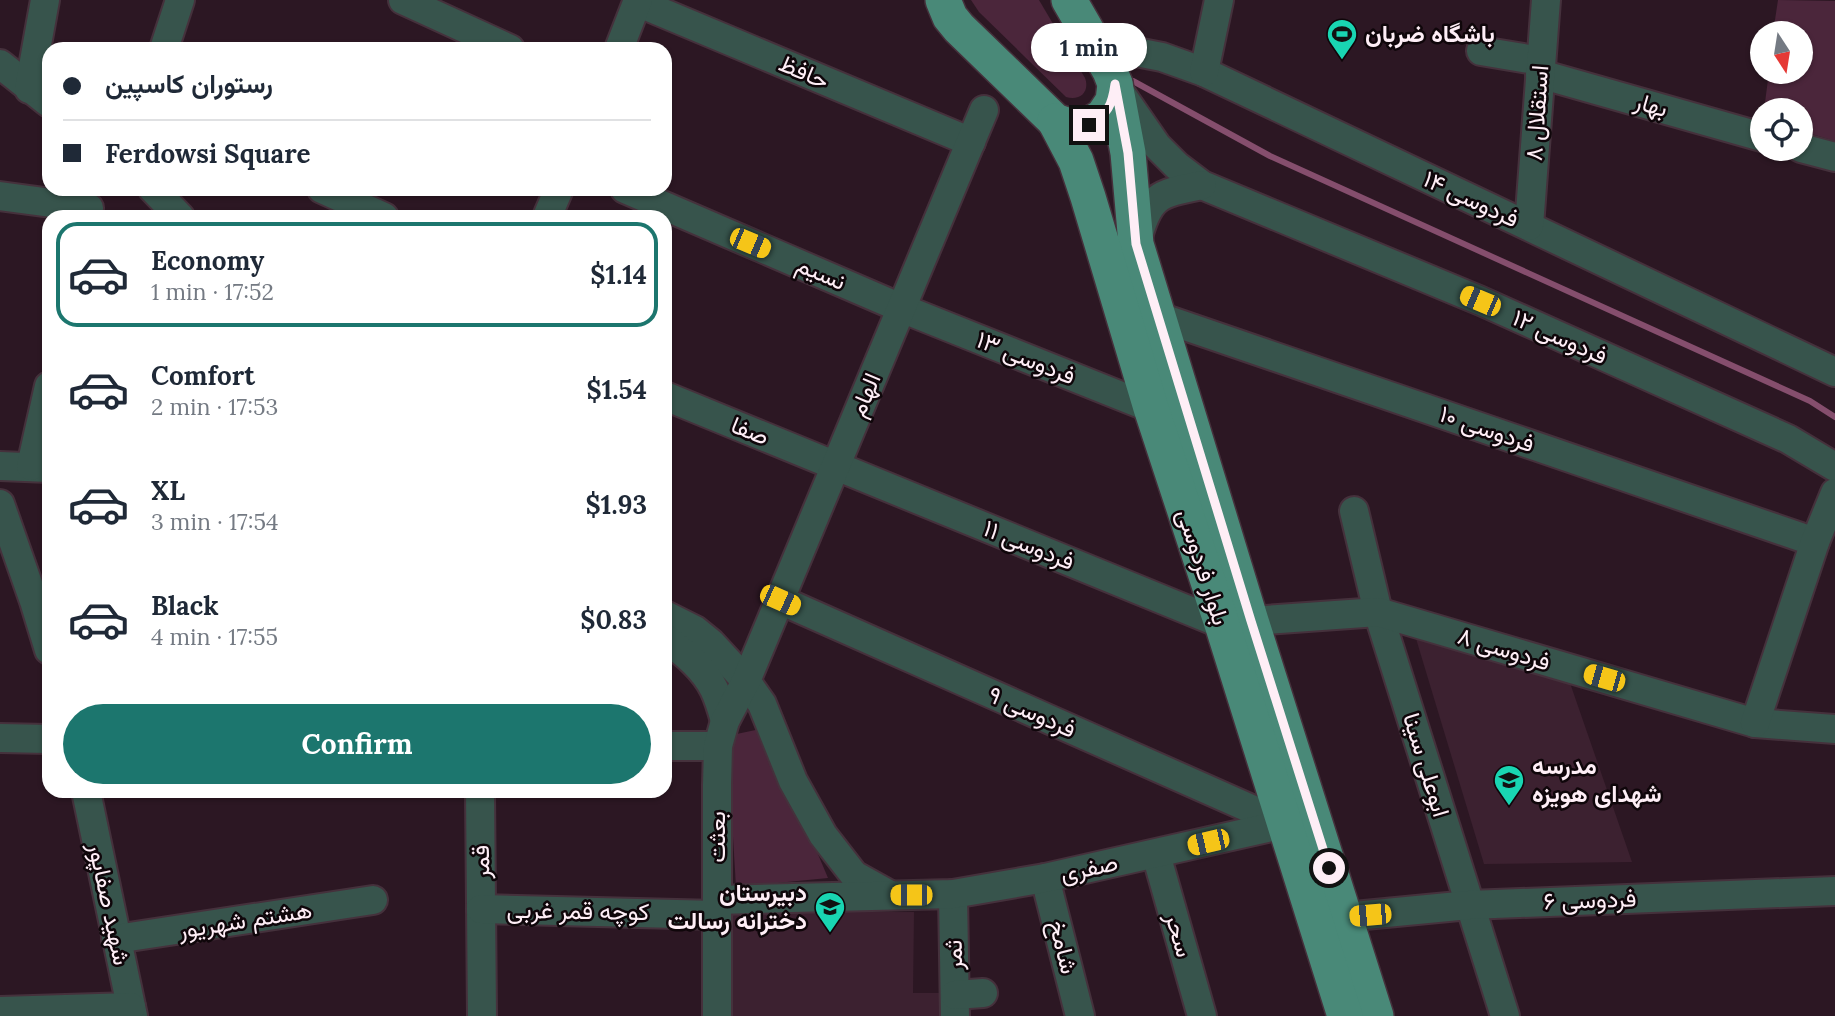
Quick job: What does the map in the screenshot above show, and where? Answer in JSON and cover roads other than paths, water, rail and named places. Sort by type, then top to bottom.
[{"type":"main road","name":"بلوار فردوسی","points":[[1069,0],[1115,84],[1128,153],[1136,244],[1159,317],[1285,824],[1345,1016]]},
{"type":"main road","name":"بلوار فردوسی","points":[[942,6],[1055,121],[1076,161],[1151,408],[1236,622],[1345,917],[1376,1016]]},
{"type":"main road","points":[[1055,121],[1072,127],[1089,125],[1103,116],[1113,101],[1115,84]]},
{"type":"street","points":[[42,42],[45,0]]},
{"type":"street","points":[[166,42],[180,0]]},
{"type":"street","points":[[403,0],[495,42]]},
{"type":"street","points":[[1205,72],[1219,0]]},
{"type":"street","name":"استقلال ۸","points":[[1529,226],[1546,0]]},
{"type":"street","points":[[621,42],[638,1]]},
{"type":"street","name":"حافظ","points":[[638,1],[971,142]]},
{"type":"street","points":[[39,96],[42,48]]},
{"type":"street","name":"فردوسی ۱۴","points":[[1099,52],[1131,51],[1162,57],[1205,72],[1835,372]]},
{"type":"street","name":"بهار","points":[[1481,51],[1541,67],[1750,133]]},
{"type":"street","points":[[0,64],[39,96]]},
{"type":"street","name":"فردوسی ۱۲","points":[[1115,84],[1157,146],[1202,185],[1493,306],[1788,439],[1835,467]]},
{"type":"street","name":"الهام","points":[[722,733],[984,110]]},
{"type":"street","points":[[1813,151],[1835,157]]},
{"type":"street","points":[[1136,244],[1143,217],[1153,201],[1171,191],[1202,185]]},
{"type":"street","points":[[0,196],[89,205]]},
{"type":"street","points":[[160,196],[173,210]]},
{"type":"street","points":[[338,196],[368,210]]},
{"type":"street","name":"نسیم","points":[[641,196],[901,308]]},
{"type":"street","name":"فردوسی ۱۳","points":[[901,308],[1151,408]]},
{"type":"street","name":"فردوسی ۱۰","points":[[1159,317],[1815,542]]},
{"type":"street","name":"صفا","points":[[672,399],[836,466]]},
{"type":"street","points":[[0,466],[40,467],[42,449]]},
{"type":"street","name":"فردوسی ۱۱","points":[[836,466],[1236,622]]},
{"type":"street","points":[[1755,723],[1815,542],[1835,493]]},
{"type":"street","points":[[0,504],[42,602]]},
{"type":"street","name":"ابوعلی سینا","points":[[1354,511],[1378,612],[1505,1016]]},
{"type":"street","name":"فردوسی ۹","points":[[780,600],[1285,824]]},
{"type":"street","name":"فردوسی ۸","points":[[1236,622],[1378,612],[1755,723],[1835,729]]},
{"type":"street","points":[[672,618],[695,630],[711,643],[746,681],[762,704],[793,781],[823,835],[855,875],[890,895]]},
{"type":"street","points":[[672,643],[702,670],[715,690],[722,733],[672,744]]},
{"type":"street","name":"بعثت","points":[[717,1016],[717,785],[722,733]]},
{"type":"street","points":[[0,737],[42,739]]},
{"type":"street","name":"شهید صفاپور","points":[[87,798],[132,1012]]},
{"type":"street","name":"قمر","points":[[480,798],[482,1016]]},
{"type":"street","name":"صفری","points":[[828,897],[953,894],[1045,878],[1285,824]]},
{"type":"street","name":"سحر","points":[[1156,854],[1202,1016]]},
{"type":"street","points":[[828,897],[846,864]]},
{"type":"street","name":"شامخ","points":[[1045,878],[1080,1016]]},
{"type":"street","name":"فردوسی ۶","points":[[1345,917],[1469,905],[1835,891]]},
{"type":"street","name":"ثمر","points":[[953,894],[955,1005]]},
{"type":"street","name":"کوچه قمر غربی","points":[[481,909],[717,907],[828,897]]},
{"type":"street","name":"هشتم شهریور","points":[[116,939],[373,900]]},
{"type":"street","points":[[955,1005],[983,993]]},
{"type":"street","points":[[0,1011],[132,1012]]},
{"type":"waterway","points":[[1133,81],[1270,156],[1810,401],[1835,417]]},
{"type":"place","name":"باشگاه ضربان","points":[[1342,61]]},
{"type":"place","name":"مدرسه شهدای هویزه","points":[[1509,807]]},
{"type":"place","name":"دبیرستان دخترانه رسالت","points":[[830,934]]}]
